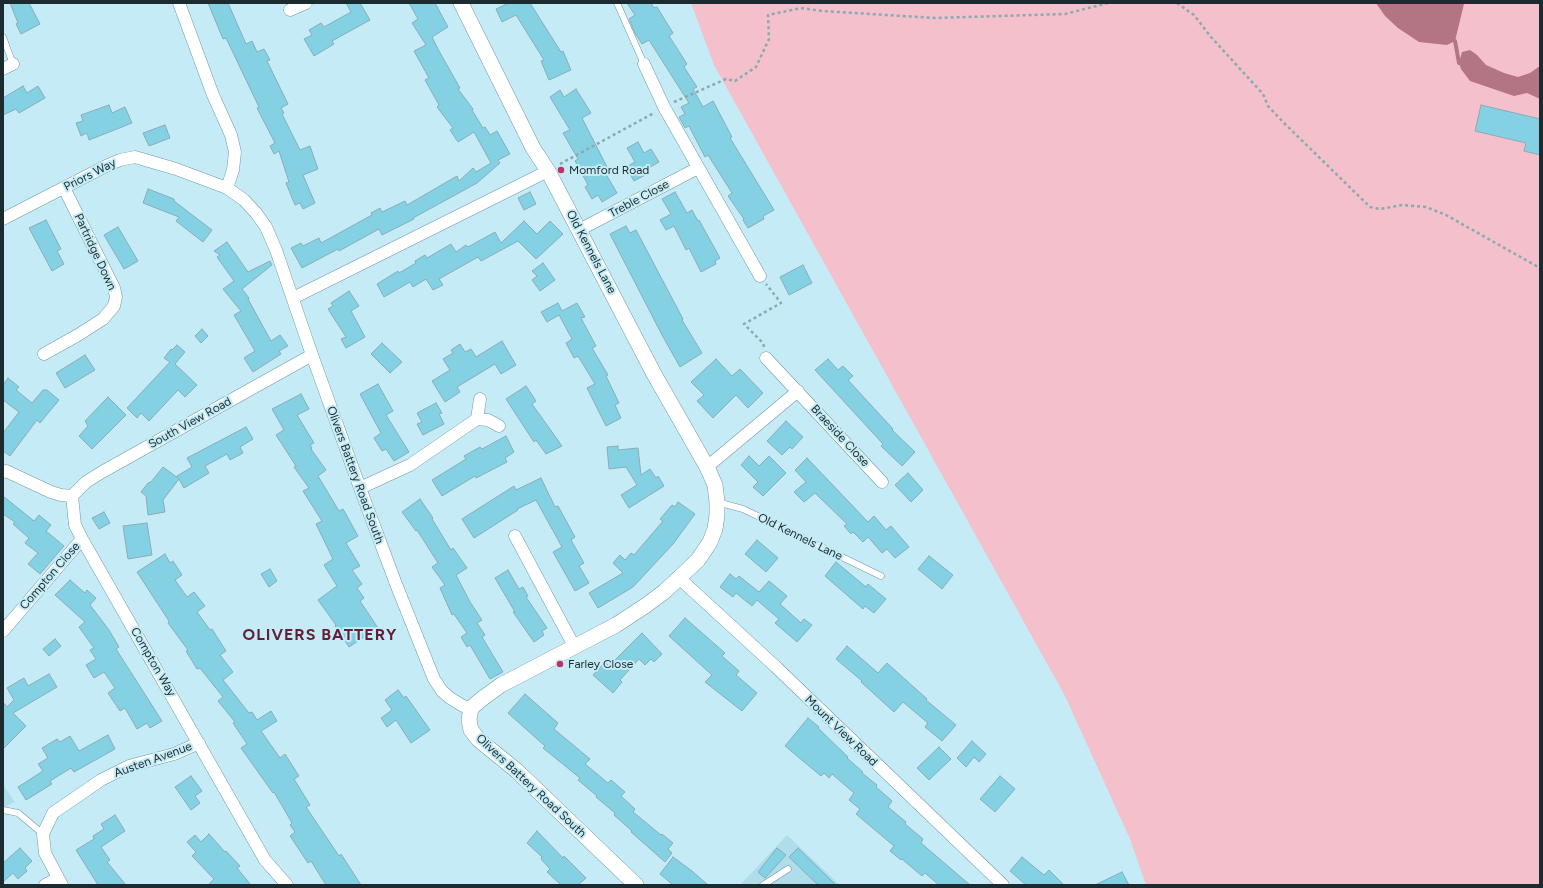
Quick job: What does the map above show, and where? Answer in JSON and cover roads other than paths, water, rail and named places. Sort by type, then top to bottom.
[{"type":"street","points":[[179,3],[213,95],[232,135],[235,152],[233,170],[227,188]]},
{"type":"street","points":[[290,10],[306,3]]},
{"type":"street","name":"Old Kennels Lane","points":[[461,3],[532,148],[548,171],[654,374],[707,466],[718,502],[715,529],[710,542],[698,560],[646,606],[616,625],[501,685],[471,708]]},
{"type":"street","points":[[644,64],[664,107],[760,276]]},
{"type":"street","name":"Priors Way","points":[[3,219],[106,166],[120,160],[135,157],[176,168],[227,188]]},
{"type":"street","name":"Treble Close","points":[[579,230],[698,168]]},
{"type":"street","points":[[293,298],[548,171]]},
{"type":"street","name":"Partridge Down","points":[[44,354],[78,335],[109,313],[114,306],[116,297],[114,288],[64,188]]},
{"type":"street","name":"Olivers Battery Road South","points":[[227,188],[244,200],[256,212],[266,227],[276,250],[312,356],[360,488],[434,679],[442,691],[450,698],[463,706],[471,708],[469,720],[471,730],[479,740],[517,771],[636,885]]},
{"type":"street","name":"South View Road","points":[[72,496],[86,482],[102,472],[312,356]]},
{"type":"street","name":"Braeside Close","points":[[766,358],[882,482]]},
{"type":"street","points":[[707,466],[798,391]]},
{"type":"street","points":[[477,419],[480,399]]},
{"type":"street","points":[[360,488],[410,466],[477,419],[488,420],[499,426]]},
{"type":"street","points":[[3,472],[6,471],[51,492],[72,496]]},
{"type":"street","name":"Compton Way","points":[[72,496],[75,525],[82,539],[264,860],[287,885]]},
{"type":"street","points":[[515,536],[574,646]]},
{"type":"street","name":"Compton Close","points":[[3,631],[82,539]]},
{"type":"street","name":"Mount View Road","points":[[678,577],[776,667],[1003,885]]},
{"type":"street","name":"Austen Avenue","points":[[60,881],[45,853],[44,834],[53,813],[101,780],[129,766],[174,754],[199,743]]},
{"type":"street","points":[[44,885],[60,881]]},
{"type":"lane","points":[[617,3],[644,64]]},
{"type":"lane","points":[[3,37],[8,66]]},
{"type":"lane","name":"Old Kennels Lane","points":[[718,502],[743,509],[881,576]]},
{"type":"lane","points":[[3,810],[18,813],[44,834]]},
{"type":"lane","points":[[763,885],[788,869]]},
{"type":"waterway","points":[[1455,41],[1459,63]]},
{"type":"place","name":"Momford Road","points":[[561,170]]},
{"type":"place","name":"Farley Close","points":[[560,664]]},
{"type":"district","name":"OLIVERS BATTERY","points":[[320,635]]}]
